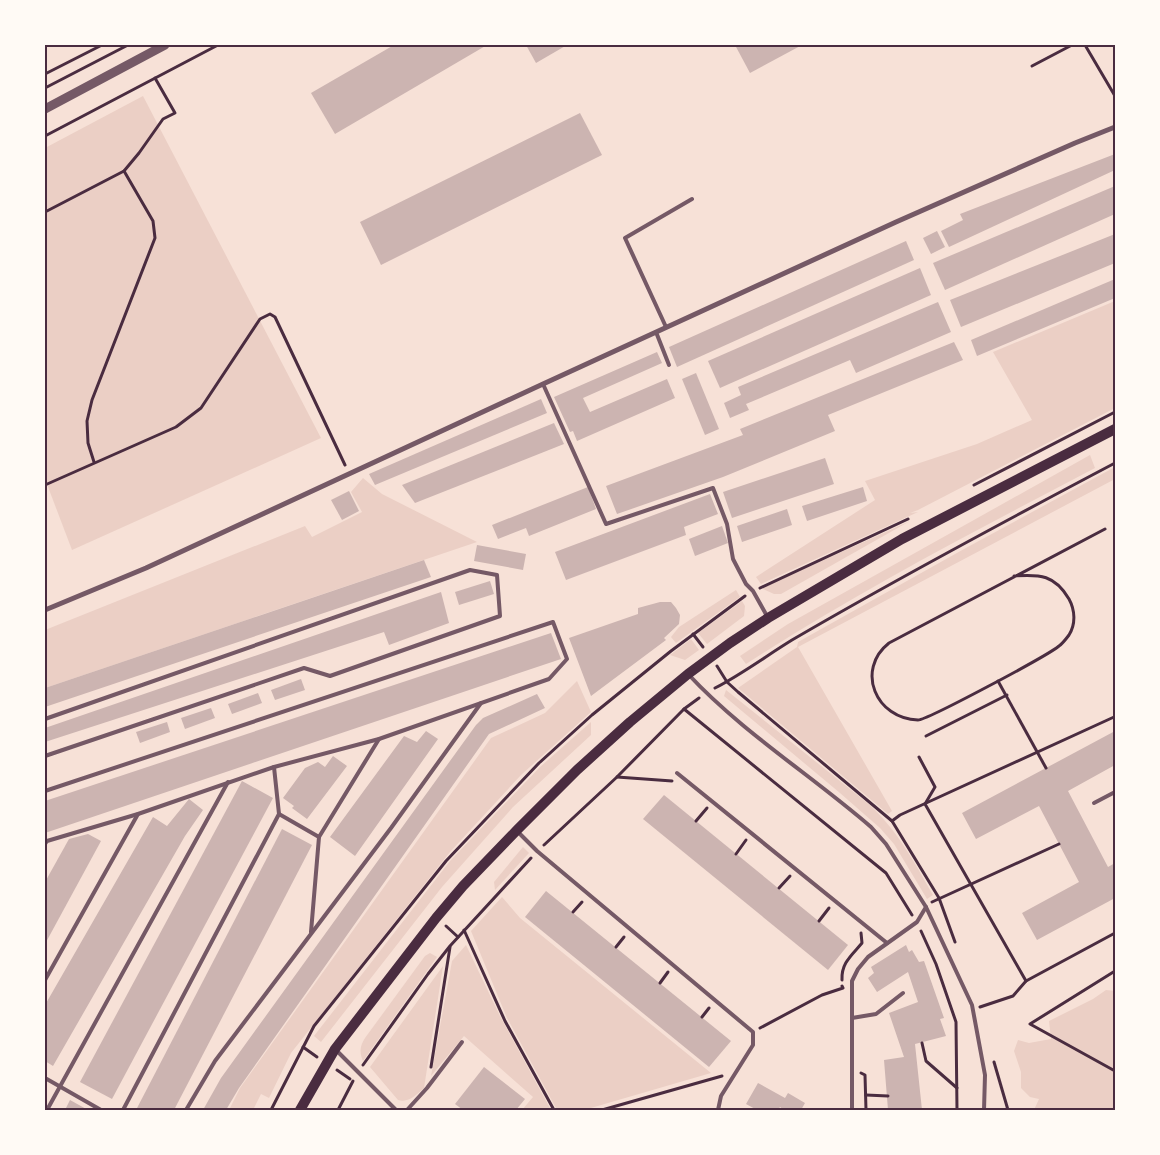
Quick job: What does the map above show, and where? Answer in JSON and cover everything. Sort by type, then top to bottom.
[{"type":"main road","points":[[300,1110],[335,1049],[463,886],[577,770],[630,722],[688,674],[768,618],[902,540],[1115,429]]},
{"type":"street","points":[[45,109],[165,45]]},
{"type":"street","points":[[45,610],[146,568],[896,222],[1115,127]]},
{"type":"lane","points":[[666,327],[625,238],[692,199]]},
{"type":"lane","points":[[656,332],[669,365]]},
{"type":"lane","points":[[543,384],[606,524],[713,488],[727,524],[734,559],[746,584],[753,591],[768,618]]},
{"type":"lane","points":[[45,720],[470,570],[497,575],[500,616],[330,676],[304,668],[45,756]]},
{"type":"lane","points":[[45,791],[553,622],[567,659],[549,679],[379,739],[274,767],[138,814],[47,841],[45,844]]},
{"type":"lane","points":[[688,674],[706,693],[871,827],[886,844],[926,907],[972,1005],[985,1075],[984,1110]]},
{"type":"lane","points":[[186,1110],[215,1061],[481,703]]},
{"type":"lane","points":[[310,934],[319,837],[379,739]]},
{"type":"lane","points":[[123,1110],[279,814],[274,767]]},
{"type":"lane","points":[[677,773],[887,943]]},
{"type":"lane","points":[[47,1110],[228,782]]},
{"type":"lane","points":[[1094,803],[1115,792]]},
{"type":"lane","points":[[45,980],[138,814]]},
{"type":"lane","points":[[279,814],[319,837]]},
{"type":"lane","points":[[517,830],[537,852],[753,1032],[753,1045],[721,1096],[718,1110]]},
{"type":"lane","points":[[852,1110],[852,981],[858,969],[868,957],[916,922],[926,907]]},
{"type":"lane","points":[[852,1018],[876,1014],[903,993]]},
{"type":"lane","points":[[407,1110],[427,1088],[462,1042]]},
{"type":"lane","points":[[335,1049],[396,1110]]},
{"type":"lane","points":[[45,1078],[101,1110]]},
{"type":"path","points":[[88,52],[89,45]]},
{"type":"path","points":[[45,74],[102,45]]},
{"type":"path","points":[[45,88],[128,45]]},
{"type":"path","points":[[45,136],[218,45]]},
{"type":"path","points":[[1032,66],[1072,45]]},
{"type":"path","points":[[1085,45],[1115,96]]},
{"type":"path","points":[[45,212],[124,171],[163,119],[174,113],[155,78]]},
{"type":"path","points":[[94,462],[88,443],[88,414],[156,238],[154,221],[124,171]]},
{"type":"path","points":[[45,485],[176,427],[202,408],[260,320],[270,314],[274,317],[350,474]]},
{"type":"path","points":[[338,1110],[358,1072],[450,946],[530,859],[617,777],[684,709],[706,693],[792,641],[998,525],[1115,463]]},
{"type":"path","points":[[1014,576],[1032,575],[1047,577],[1064,590],[1071,602],[1074,614],[1069,634],[1059,646],[998,681],[920,721],[890,712],[879,700],[873,688],[871,675],[874,662],[881,649],[889,642],[1014,576],[1105,530]]},
{"type":"path","points":[[998,681],[1046,768]]},
{"type":"path","points":[[926,736],[1006,695]]},
{"type":"path","points":[[684,709],[886,872],[916,922],[936,964],[956,1022],[957,1110]]},
{"type":"path","points":[[892,821],[900,815],[1115,718]]},
{"type":"path","points":[[919,757],[935,787],[925,804]]},
{"type":"path","points":[[617,777],[672,780],[679,786]]},
{"type":"path","points":[[700,803],[714,813]]},
{"type":"path","points":[[925,804],[1026,981]]},
{"type":"path","points":[[696,821],[707,808]]},
{"type":"path","points":[[736,854],[747,840],[740,834]]},
{"type":"path","points":[[926,907],[939,898],[1058,844]]},
{"type":"path","points":[[530,859],[537,865]]},
{"type":"path","points":[[778,888],[791,874],[797,880]]},
{"type":"path","points":[[575,896],[589,908]]},
{"type":"path","points":[[824,901],[837,911]]},
{"type":"path","points":[[573,912],[582,902]]},
{"type":"path","points":[[819,921],[831,906]]},
{"type":"path","points":[[753,1032],[822,995],[842,988],[841,976],[843,966],[848,957],[862,943],[862,934],[858,929]]},
{"type":"path","points":[[464,930],[505,1022],[554,1110]]},
{"type":"path","points":[[617,931],[632,942]]},
{"type":"path","points":[[992,1004],[1013,996],[1026,981],[1115,933]]},
{"type":"path","points":[[616,947],[624,936]]},
{"type":"path","points":[[427,1088],[450,946]]},
{"type":"path","points":[[661,966],[675,978]]},
{"type":"path","points":[[1115,971],[1030,1024],[1115,1070]]},
{"type":"path","points":[[660,983],[668,972]]},
{"type":"path","points":[[702,1017],[710,1006],[717,1012]]},
{"type":"path","points":[[922,1043],[926,1061],[957,1088]]},
{"type":"path","points":[[602,1110],[728,1074]]},
{"type":"path","points":[[866,1095],[888,1096]]},
{"type":"shaded area","points":[[143,96],[321,438],[72,550],[45,479],[45,148]]},
{"type":"shaded area","points":[[1115,301],[1115,408],[910,513],[918,512],[761,584],[756,577],[875,500],[865,481],[977,444],[1032,420],[993,352]]},
{"type":"shaded area","points":[[1090,455],[1095,468],[875,586],[746,664],[740,656],[788,624]]},
{"type":"shaded area","points":[[1115,467],[1115,479],[798,647],[892,811],[888,814],[738,688],[797,647],[798,642]]},
{"type":"shaded area","points":[[363,478],[382,494],[477,542],[45,688],[45,630],[305,526],[312,537],[362,512],[351,492]]},
{"type":"shaded area","points":[[910,521],[781,594],[774,594],[763,589],[773,583]]},
{"type":"shaded area","points":[[736,590],[740,597],[676,643],[671,637],[679,627]]},
{"type":"shaded area","points":[[742,601],[745,606],[744,616],[707,644],[698,633]]},
{"type":"shaded area","points":[[691,639],[699,650],[685,660],[670,655]]},
{"type":"shaded area","points":[[577,681],[591,712],[521,775],[450,852],[291,1053],[269,1098],[261,1094],[253,1110],[229,1110],[240,1088],[491,738],[545,713]]},
{"type":"shaded area","points":[[726,690],[870,805],[897,837],[933,895],[927,899],[894,844],[880,828],[724,696]]},
{"type":"shaded area","points":[[591,722],[591,735],[513,807],[442,887],[321,1042],[314,1036],[450,861],[540,767]]},
{"type":"shaded area","points":[[523,847],[529,853],[495,890],[494,882]]},
{"type":"shaded area","points":[[502,897],[520,918],[711,1073],[584,1110],[557,1110],[507,1018],[471,931]]},
{"type":"shaded area","points":[[466,945],[500,1016],[551,1110],[522,1110],[533,1097],[464,1036],[431,1076],[452,961]]},
{"type":"shaded area","points":[[430,953],[437,957],[363,1061],[361,1049],[365,1038],[425,956]]},
{"type":"shaded area","points":[[443,966],[424,1088],[409,1099],[398,1100],[370,1067]]},
{"type":"shaded area","points":[[1106,990],[1115,991],[1115,1110],[1034,1110],[1039,1099],[1030,1097],[1021,1088],[1021,1072],[1014,1051],[1018,1040],[1029,1043],[1051,1039],[1049,1021],[1093,999]]},
{"type":"building","points":[[394,45],[487,45],[335,134],[311,93]]},
{"type":"building","points":[[526,45],[567,45],[536,63]]},
{"type":"building","points":[[735,45],[802,45],[750,73]]},
{"type":"building","points":[[580,113],[602,155],[381,265],[360,222]]},
{"type":"building","points":[[1115,154],[1115,170],[949,247],[941,231],[963,220],[960,214]]},
{"type":"building","points":[[1115,186],[1115,214],[945,290],[933,263]]},
{"type":"building","points":[[937,231],[945,247],[931,254],[923,238]]},
{"type":"building","points":[[1115,234],[1115,263],[961,327],[950,300]]},
{"type":"building","points":[[906,241],[914,260],[677,367],[669,347]]},
{"type":"building","points":[[920,268],[931,295],[720,388],[708,361]]},
{"type":"building","points":[[1115,279],[1115,298],[977,356],[971,340]]},
{"type":"building","points":[[938,302],[951,332],[856,373],[850,360],[746,404],[749,410],[730,418],[724,403],[741,395],[738,387]]},
{"type":"building","points":[[954,342],[963,360],[828,415],[835,431],[723,477],[617,514],[606,486],[743,435],[740,429]]},
{"type":"building","points":[[657,352],[662,363],[583,398],[590,412],[667,379],[675,398],[577,441],[573,431],[570,432],[554,397]]},
{"type":"building","points":[[696,373],[719,429],[705,435],[682,379]]},
{"type":"building","points":[[541,399],[547,413],[375,485],[369,474]]},
{"type":"building","points":[[554,423],[564,444],[415,503],[402,485]]},
{"type":"building","points":[[825,458],[834,484],[732,518],[723,492]]},
{"type":"building","points":[[588,487],[596,509],[529,536],[526,528],[498,539],[492,525]]},
{"type":"building","points":[[863,487],[867,501],[807,521],[802,506]]},
{"type":"building","points":[[349,491],[359,511],[342,520],[331,500]]},
{"type":"building","points":[[710,494],[718,514],[684,527],[686,535],[566,580],[555,552]]},
{"type":"building","points":[[787,509],[792,525],[742,542],[737,526]]},
{"type":"building","points":[[722,526],[728,543],[695,556],[689,539]]},
{"type":"building","points":[[477,545],[526,554],[523,570],[474,561]]},
{"type":"building","points":[[424,560],[431,577],[45,707],[45,688]]},
{"type":"building","points":[[490,581],[494,594],[459,605],[455,592]]},
{"type":"building","points":[[441,592],[449,623],[389,645],[384,632],[45,742],[45,728]]},
{"type":"building","points":[[660,602],[671,602],[680,615],[679,624],[664,638],[666,640],[591,696],[569,638],[638,614],[638,608]]},
{"type":"building","points":[[551,633],[561,659],[45,833],[45,801]]},
{"type":"building","points":[[301,679],[305,690],[275,700],[271,690]]},
{"type":"building","points":[[258,693],[262,703],[232,714],[228,704]]},
{"type":"building","points":[[537,694],[545,708],[489,734],[239,1088],[226,1110],[203,1110],[221,1078],[476,725],[483,718]]},
{"type":"building","points":[[211,708],[215,718],[185,729],[181,718]]},
{"type":"building","points":[[167,722],[170,732],[140,743],[136,732]]},
{"type":"building","points":[[426,731],[438,739],[355,856],[330,837],[404,736],[417,742]]},
{"type":"building","points":[[1115,731],[1115,765],[1068,791],[1108,867],[1115,863],[1115,898],[1037,940],[1022,913],[1079,882],[1039,806],[976,839],[962,813]]},
{"type":"building","points":[[333,756],[347,766],[307,819],[292,808],[294,806],[283,798],[305,768],[318,762],[325,767]]},
{"type":"building","points":[[242,781],[273,798],[112,1099],[80,1082]]},
{"type":"building","points":[[664,795],[848,945],[828,970],[643,819]]},
{"type":"building","points":[[189,799],[203,810],[185,836],[53,1066],[45,1061],[45,1005],[153,817],[167,826]]},
{"type":"building","points":[[282,829],[312,845],[174,1110],[136,1110]]},
{"type":"building","points":[[88,834],[101,841],[45,944],[45,882],[69,839]]},
{"type":"building","points":[[546,891],[731,1041],[709,1067],[525,917]]},
{"type":"building","points":[[906,945],[909,952],[912,950],[919,962],[924,961],[944,1018],[940,1019],[946,1036],[915,1044],[922,1110],[888,1110],[884,1060],[904,1057],[889,1013],[918,1002],[908,972],[877,992],[868,978],[874,973],[871,967]]},
{"type":"building","points":[[484,1067],[525,1099],[516,1110],[463,1110],[455,1104]]},
{"type":"building","points":[[758,1083],[785,1098],[788,1093],[805,1103],[801,1110],[784,1110],[780,1107],[778,1110],[757,1110],[746,1104]]},
{"type":"building","points":[[70,1100],[88,1110],[65,1110]]}]
